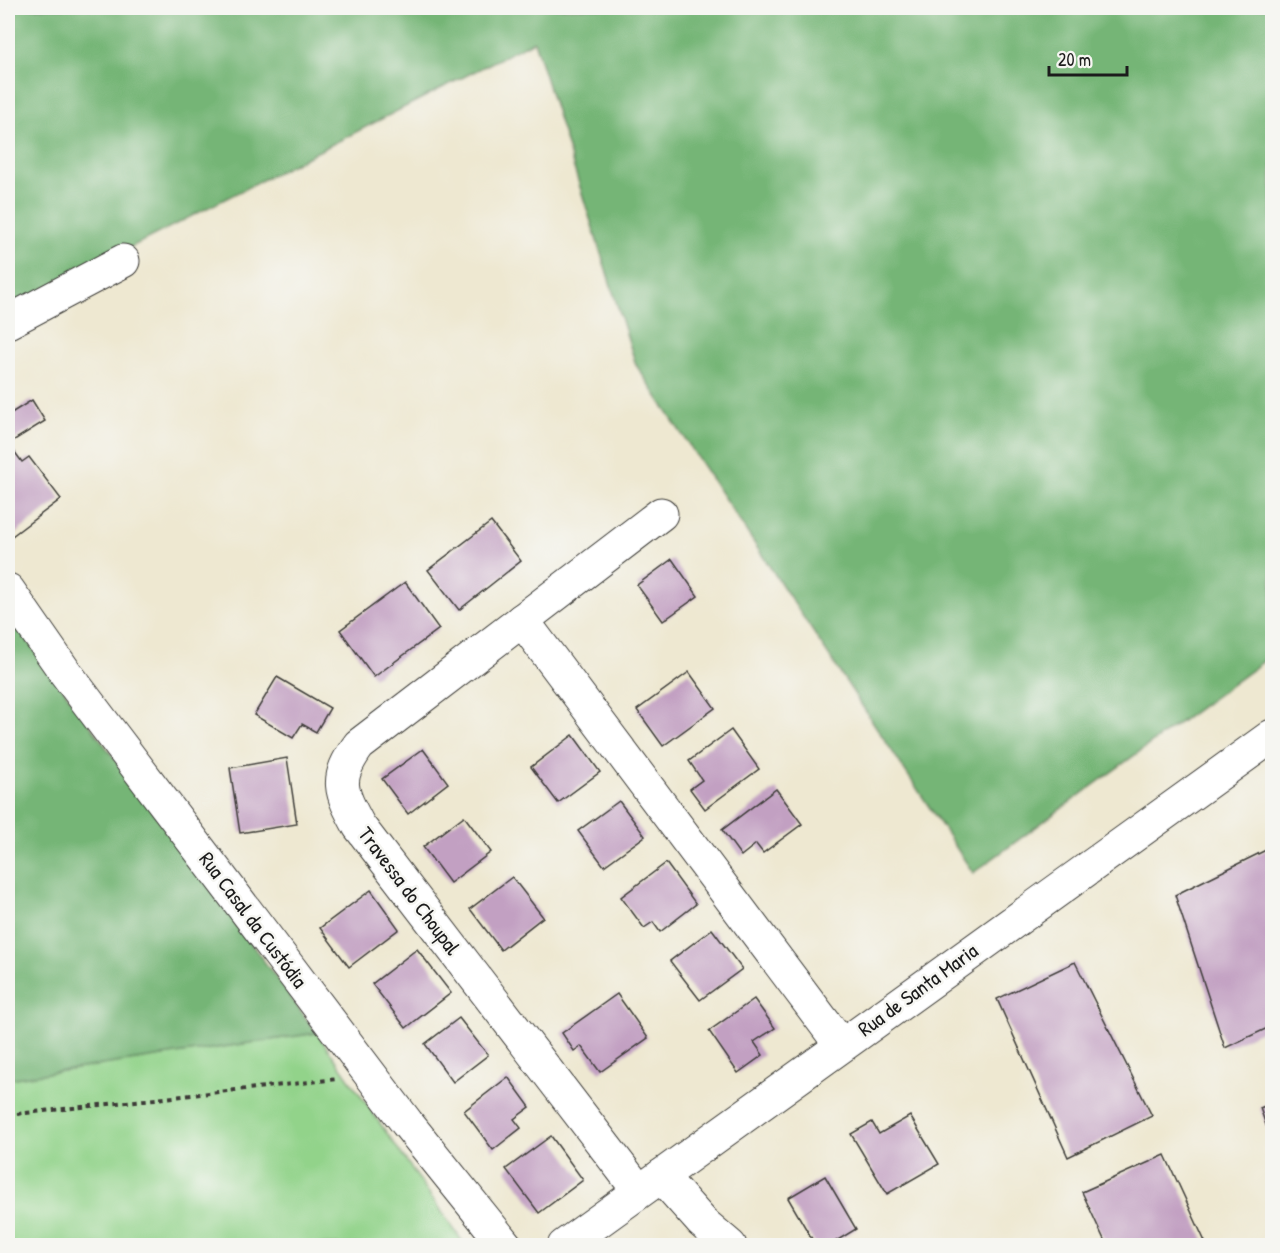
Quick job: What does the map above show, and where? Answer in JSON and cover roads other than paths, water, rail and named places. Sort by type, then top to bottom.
[{"type":"street","points":[[8,322],[123,261]]},
{"type":"street","name":"Travessa do Choupal","points":[[661,514],[359,745],[346,763],[341,781],[346,803],[358,826],[650,1183],[730,1245]]},
{"type":"street","name":"Rua Casal da Custódia","points":[[8,590],[72,682],[371,1075],[506,1245]]},
{"type":"street","points":[[522,620],[841,1045]]},
{"type":"street","name":"Rua de Santa Maria","points":[[564,1245],[1272,736]]}]
